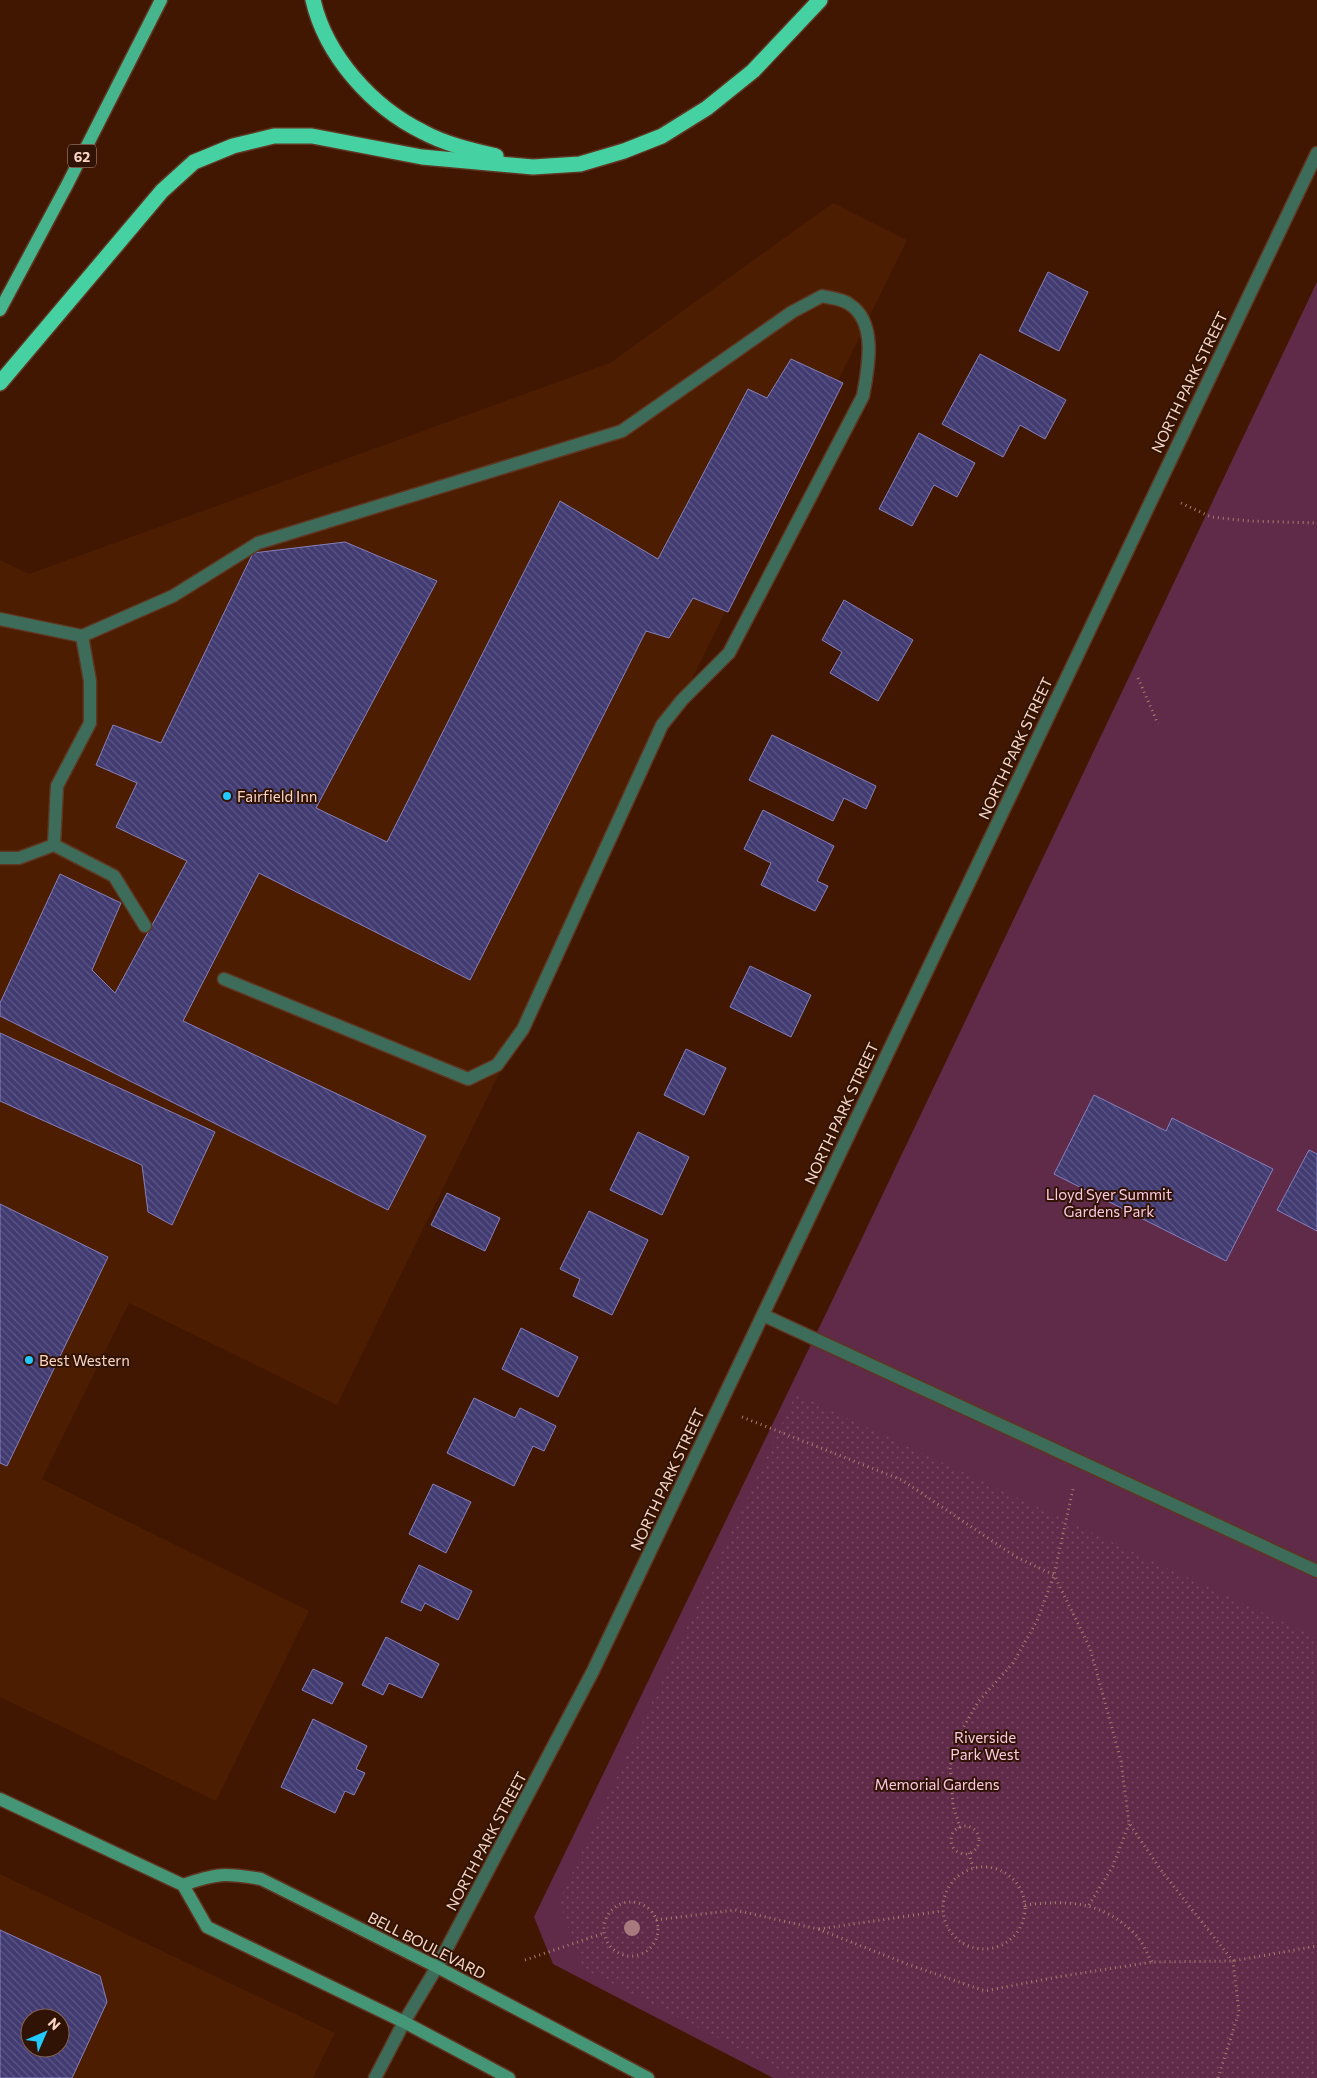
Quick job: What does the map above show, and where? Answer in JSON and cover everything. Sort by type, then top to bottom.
[{"type":"highway","points":[[313,0],[317,18],[337,54],[362,88],[392,114],[423,133],[463,147],[533,167]]},
{"type":"highway","points":[[0,383],[162,192],[194,162],[233,146],[274,136],[312,136],[422,157],[533,167],[580,164],[624,151],[662,136],[707,108],[753,71],[820,0]]},
{"type":"main road","name":"62","points":[[0,310],[67,185],[161,0]]},
{"type":"main road","points":[[0,1799],[183,1885],[207,1927],[404,2022],[510,2078]]},
{"type":"main road","name":"BELL BOULEVARD","points":[[183,1885],[211,1874],[233,1874],[260,1879],[437,1967],[648,2078]]},
{"type":"street","name":"NORTH PARK STREET","points":[[375,2078],[404,2022],[437,1967],[593,1671],[1317,153]]},
{"type":"street","points":[[0,619],[82,636],[173,596],[258,543],[622,430],[792,312],[822,296],[849,303],[864,320],[870,355],[863,396],[729,653],[682,700],[662,725],[523,1029],[497,1065],[468,1080],[224,979]]},
{"type":"street","points":[[54,846],[57,786],[90,723],[90,681],[82,636]]},
{"type":"street","points":[[0,858],[19,858],[54,846],[114,876],[144,926]]},
{"type":"street","points":[[763,1315],[1317,1571]]},
{"type":"path","points":[[1156,491],[1210,517],[1249,521],[1317,523]]},
{"type":"path","points":[[1138,678],[1158,724]]},
{"type":"path","points":[[718,1408],[902,1480],[1016,1557],[1054,1575],[1090,1648],[1121,1761],[1129,1823],[1162,1873],[1233,1961],[1238,2012],[1218,2078]]},
{"type":"path","points":[[960,1828],[953,1805],[950,1766],[963,1728],[978,1702],[1013,1663],[1037,1621],[1054,1575],[1075,1481],[1082,1462]]},
{"type":"path","points":[[1089,1905],[1113,1866],[1129,1823]]},
{"type":"path","points":[[970,1827],[977,1834],[978,1843],[973,1851],[969,1853],[960,1853],[953,1847],[951,1842],[953,1834],[960,1828],[970,1827]]},
{"type":"path","points":[[969,1853],[973,1868]]},
{"type":"path","points":[[987,1867],[1001,1871],[1013,1879],[1021,1891],[1025,1905],[1024,1918],[1018,1931],[1008,1942],[993,1949],[967,1946],[955,1937],[946,1925],[942,1911],[944,1897],[950,1884],[960,1875],[973,1868],[987,1867]]},
{"type":"path","points":[[1025,1905],[1056,1901],[1089,1905],[1115,1917],[1137,1936],[1152,1962]]},
{"type":"path","points":[[634,1902],[644,1905],[651,1911],[656,1920],[658,1930],[656,1940],[651,1948],[634,1956],[624,1955],[614,1950],[604,1934],[608,1914],[615,1907],[624,1903],[634,1902]]},
{"type":"path","points":[[656,1920],[735,1910],[818,1929],[907,1964],[986,1991],[1057,1977],[1152,1962],[1233,1961],[1317,1946]]},
{"type":"path","points":[[818,1929],[942,1911]]},
{"type":"path","points":[[525,1960],[604,1934]]},
{"type":"shaded area","points":[[833,203],[907,240],[337,1405],[129,1303],[42,1479],[309,1611],[216,1801],[0,1697],[0,560],[29,574],[610,363]]},
{"type":"shaded area","points":[[0,1874],[335,2033],[313,2078],[0,2078]]},
{"type":"green space","points":[[1317,282],[1317,2078],[773,2078],[553,1964],[534,1917],[832,1301]]},
{"type":"green space","name":"Memorial Gardens","points":[[796,1394],[1317,1638],[1317,2078],[796,2078],[582,1968],[559,1901]]},
{"type":"building","points":[[1048,272],[1088,292],[1059,351],[1019,331]]},
{"type":"building","points":[[980,354],[1066,400],[1045,439],[1020,425],[1003,457],[942,424]]},
{"type":"building","name":"Fairfield Inn","points":[[791,359],[843,383],[728,612],[693,598],[669,638],[646,631],[470,980],[259,873],[183,1021],[426,1136],[388,1210],[0,1016],[0,1003],[60,874],[121,903],[92,970],[115,993],[187,861],[116,827],[137,783],[96,765],[113,725],[161,743],[253,553],[345,542],[437,581],[316,808],[387,842],[560,501],[658,559],[748,389],[767,398]]},
{"type":"building","points":[[919,433],[975,463],[957,497],[934,485],[912,526],[879,509]]},
{"type":"building","points":[[844,600],[913,640],[878,701],[830,673],[842,652],[822,640]]},
{"type":"building","points":[[772,735],[876,786],[866,809],[844,798],[833,821],[749,780]]},
{"type":"building","points":[[763,810],[834,846],[817,881],[828,886],[815,911],[761,885],[771,863],[744,849]]},
{"type":"building","points":[[750,966],[811,995],[791,1037],[730,1007]]},
{"type":"building","points":[[0,1033],[215,1132],[172,1225],[148,1212],[142,1165],[0,1101]]},
{"type":"building","points":[[686,1049],[726,1068],[704,1115],[664,1095]]},
{"type":"building","points":[[1094,1095],[1166,1131],[1172,1118],[1273,1169],[1226,1261],[1054,1174]]},
{"type":"building","points":[[638,1132],[689,1157],[662,1215],[610,1190]]},
{"type":"building","points":[[1309,1150],[1317,1154],[1317,1231],[1277,1210]]},
{"type":"building","points":[[447,1193],[500,1218],[485,1251],[431,1225]]},
{"type":"building","name":"Best Western","points":[[0,1204],[108,1257],[7,1466],[0,1463]]},
{"type":"building","points":[[589,1211],[648,1240],[612,1315],[573,1296],[580,1279],[560,1269]]},
{"type":"building","points":[[521,1328],[578,1357],[558,1397],[502,1369]]},
{"type":"building","points":[[474,1398],[515,1418],[520,1408],[556,1426],[544,1451],[533,1446],[514,1486],[447,1453]]},
{"type":"building","points":[[433,1484],[471,1502],[446,1553],[409,1534]]},
{"type":"building","points":[[419,1565],[472,1591],[458,1620],[425,1603],[421,1611],[401,1602]]},
{"type":"building","points":[[386,1637],[439,1664],[422,1698],[389,1683],[383,1695],[362,1685]]},
{"type":"building","points":[[313,1669],[343,1683],[332,1704],[302,1690]]},
{"type":"building","points":[[313,1719],[367,1746],[356,1769],[365,1773],[354,1795],[345,1791],[335,1813],[281,1787]]},
{"type":"building","points":[[0,1930],[100,1976],[107,2002],[72,2078],[0,2078]]},
{"type":"place","name":"Fairfield Inn","points":[[227,796]]},
{"type":"place","name":"Best Western","points":[[29,1360]]},
{"type":"park label","name":"Lloyd Syer Summit Gardens Park","points":[[1109,1202]]},
{"type":"park label","name":"Riverside Park West","points":[[985,1746]]}]
